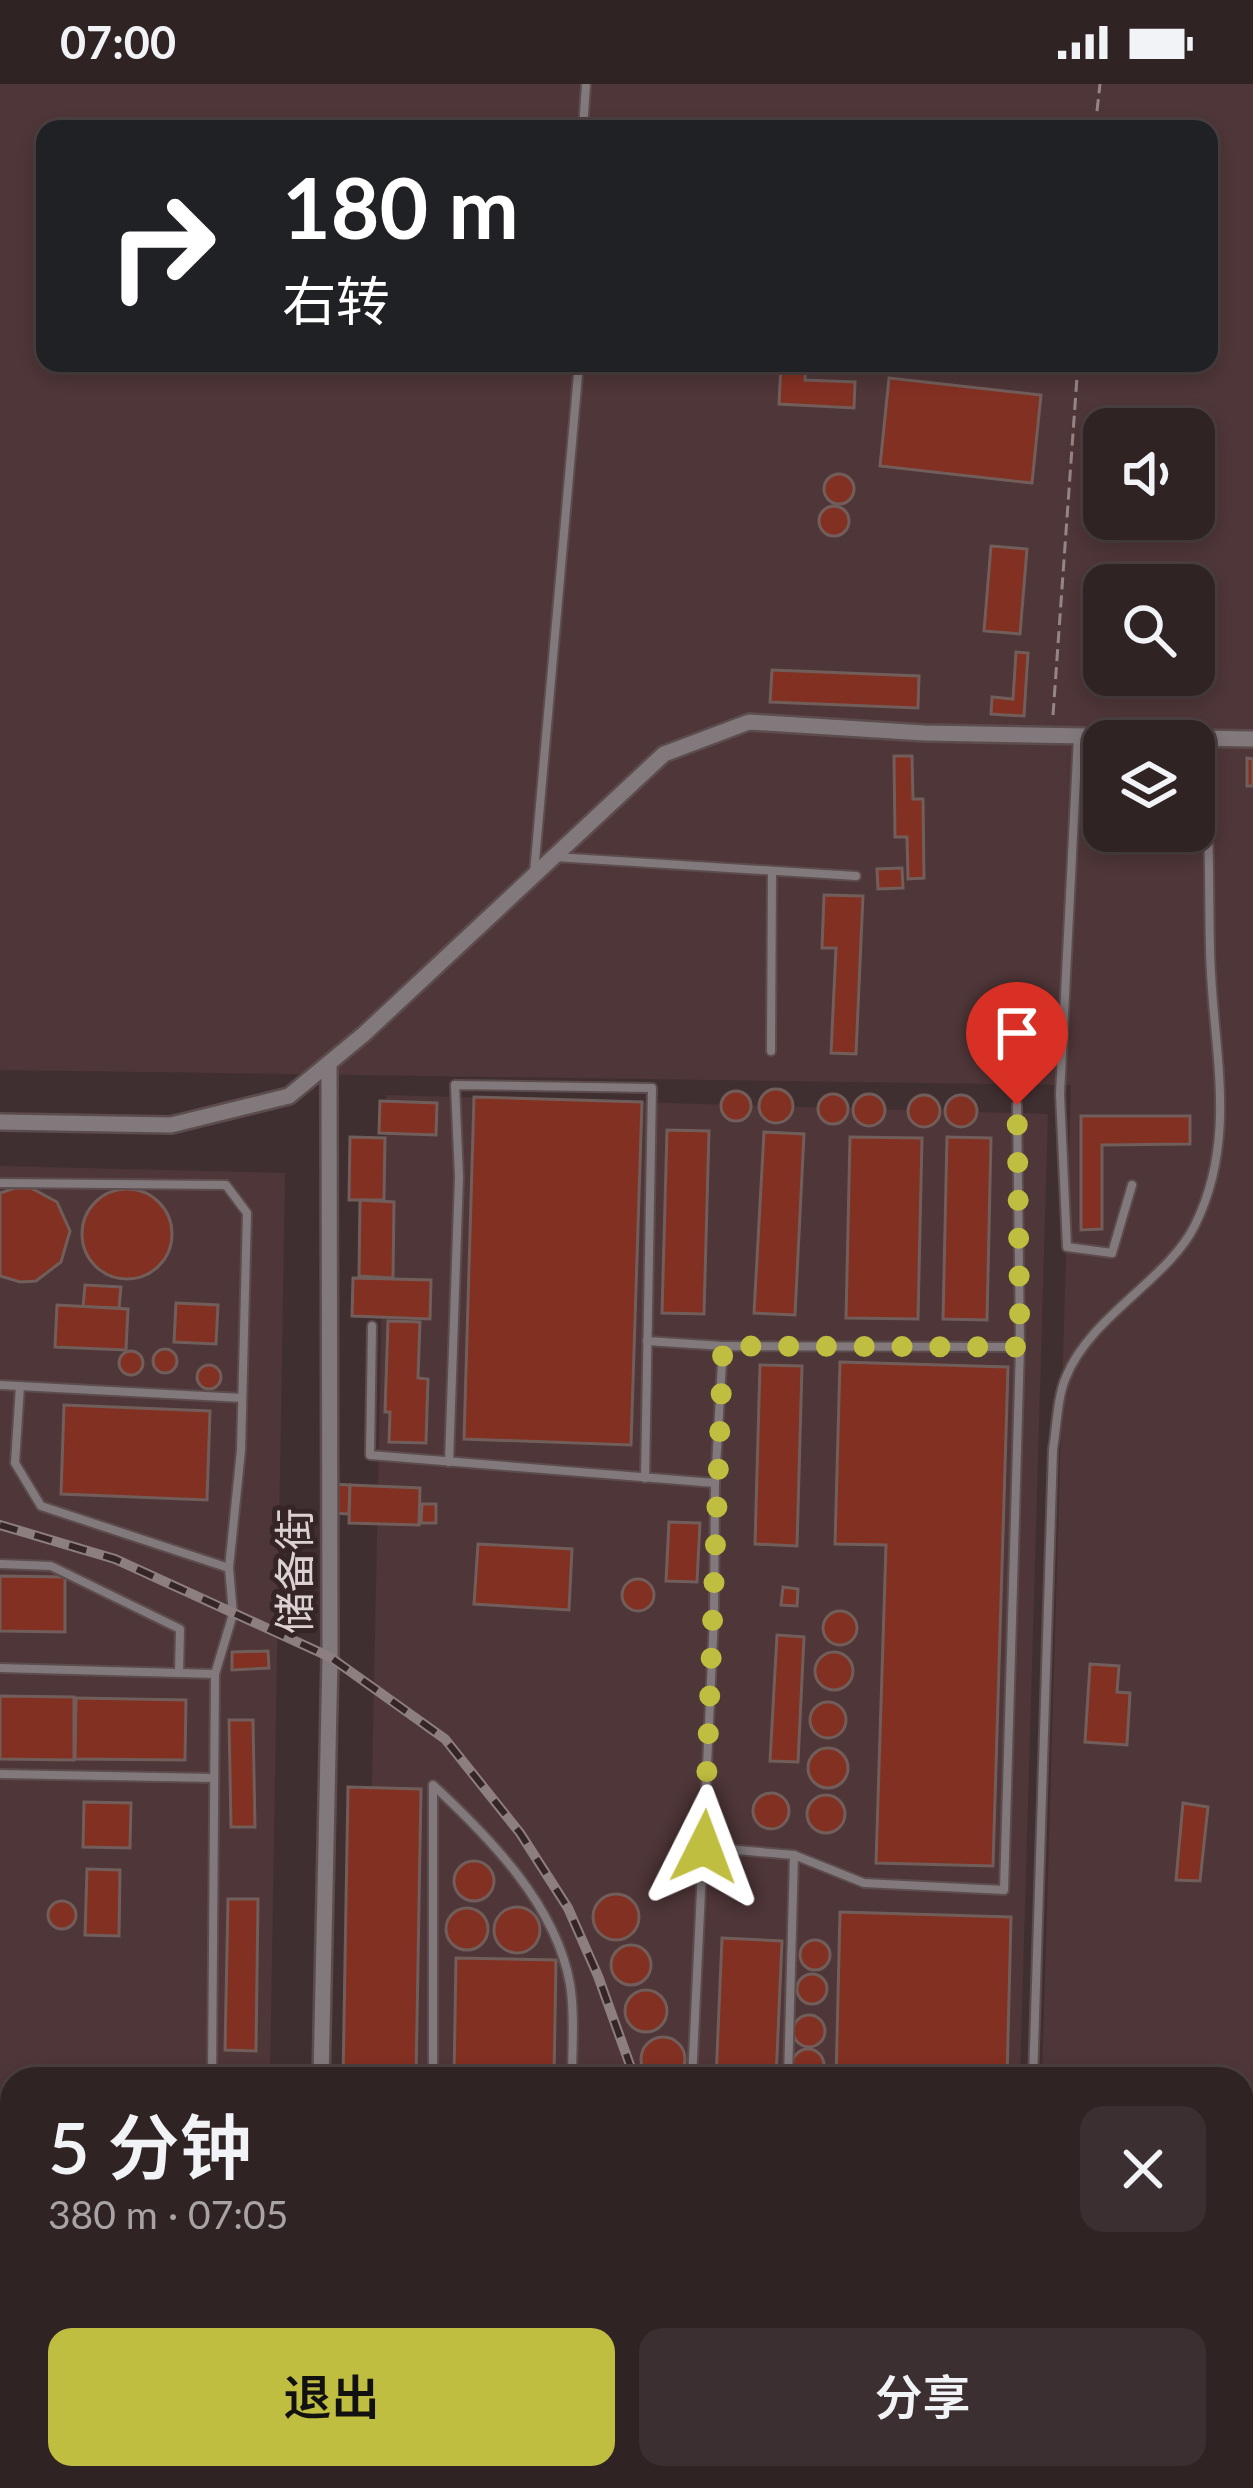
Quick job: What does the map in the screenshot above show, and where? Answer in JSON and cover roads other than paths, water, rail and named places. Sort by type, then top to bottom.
[{"type":"street","points":[[0,1122],[171,1125],[289,1096],[664,754],[749,722],[1083,735]]},
{"type":"street","points":[[1215,738],[1253,739]]},
{"type":"street","name":"储备街","points":[[321,2067],[330,1657],[329,1063]]},
{"type":"lane","points":[[584,120],[586,84]]},
{"type":"lane","points":[[534,875],[578,372]]},
{"type":"lane","points":[[1078,735],[1060,1094],[1067,1247],[1112,1253],[1132,1185]]},
{"type":"lane","points":[[1034,2067],[1053,1449],[1066,1377],[1099,1327],[1193,1231],[1212,1185],[1223,1089],[1210,953],[1210,852]]},
{"type":"lane","points":[[554,857],[856,876]]},
{"type":"lane","points":[[770,1051],[772,872]]},
{"type":"lane","points":[[449,1462],[458,1177],[455,1085],[652,1088],[645,1478]]},
{"type":"lane","points":[[704,1847],[794,1855],[865,1883],[1004,1890],[1020,1347],[1017,1105]]},
{"type":"lane","points":[[0,1183],[226,1185],[247,1213],[242,1398],[229,1568],[233,1614],[215,1674],[212,2067]]},
{"type":"lane","points":[[372,1326],[370,1455],[716,1483]]},
{"type":"lane","points":[[647,1341],[723,1346],[1020,1347]]},
{"type":"lane","points":[[693,2067],[723,1346]]},
{"type":"lane","points":[[0,1385],[242,1398]]},
{"type":"lane","points":[[20,1386],[15,1463],[41,1505],[229,1568]]},
{"type":"lane","points":[[0,1462],[15,1463]]},
{"type":"lane","points":[[0,1564],[51,1566],[180,1629],[179,1673]]},
{"type":"lane","points":[[0,1668],[215,1674]]},
{"type":"lane","points":[[0,1774],[214,1778]]},
{"type":"lane","points":[[433,2067],[433,1785],[467,1817],[541,1906],[570,1983],[572,2067]]},
{"type":"lane","points":[[788,2067],[794,1855]]},
{"type":"railway","points":[[0,1525],[115,1559],[330,1657],[445,1739],[520,1833],[568,1908],[631,2067]]}]
